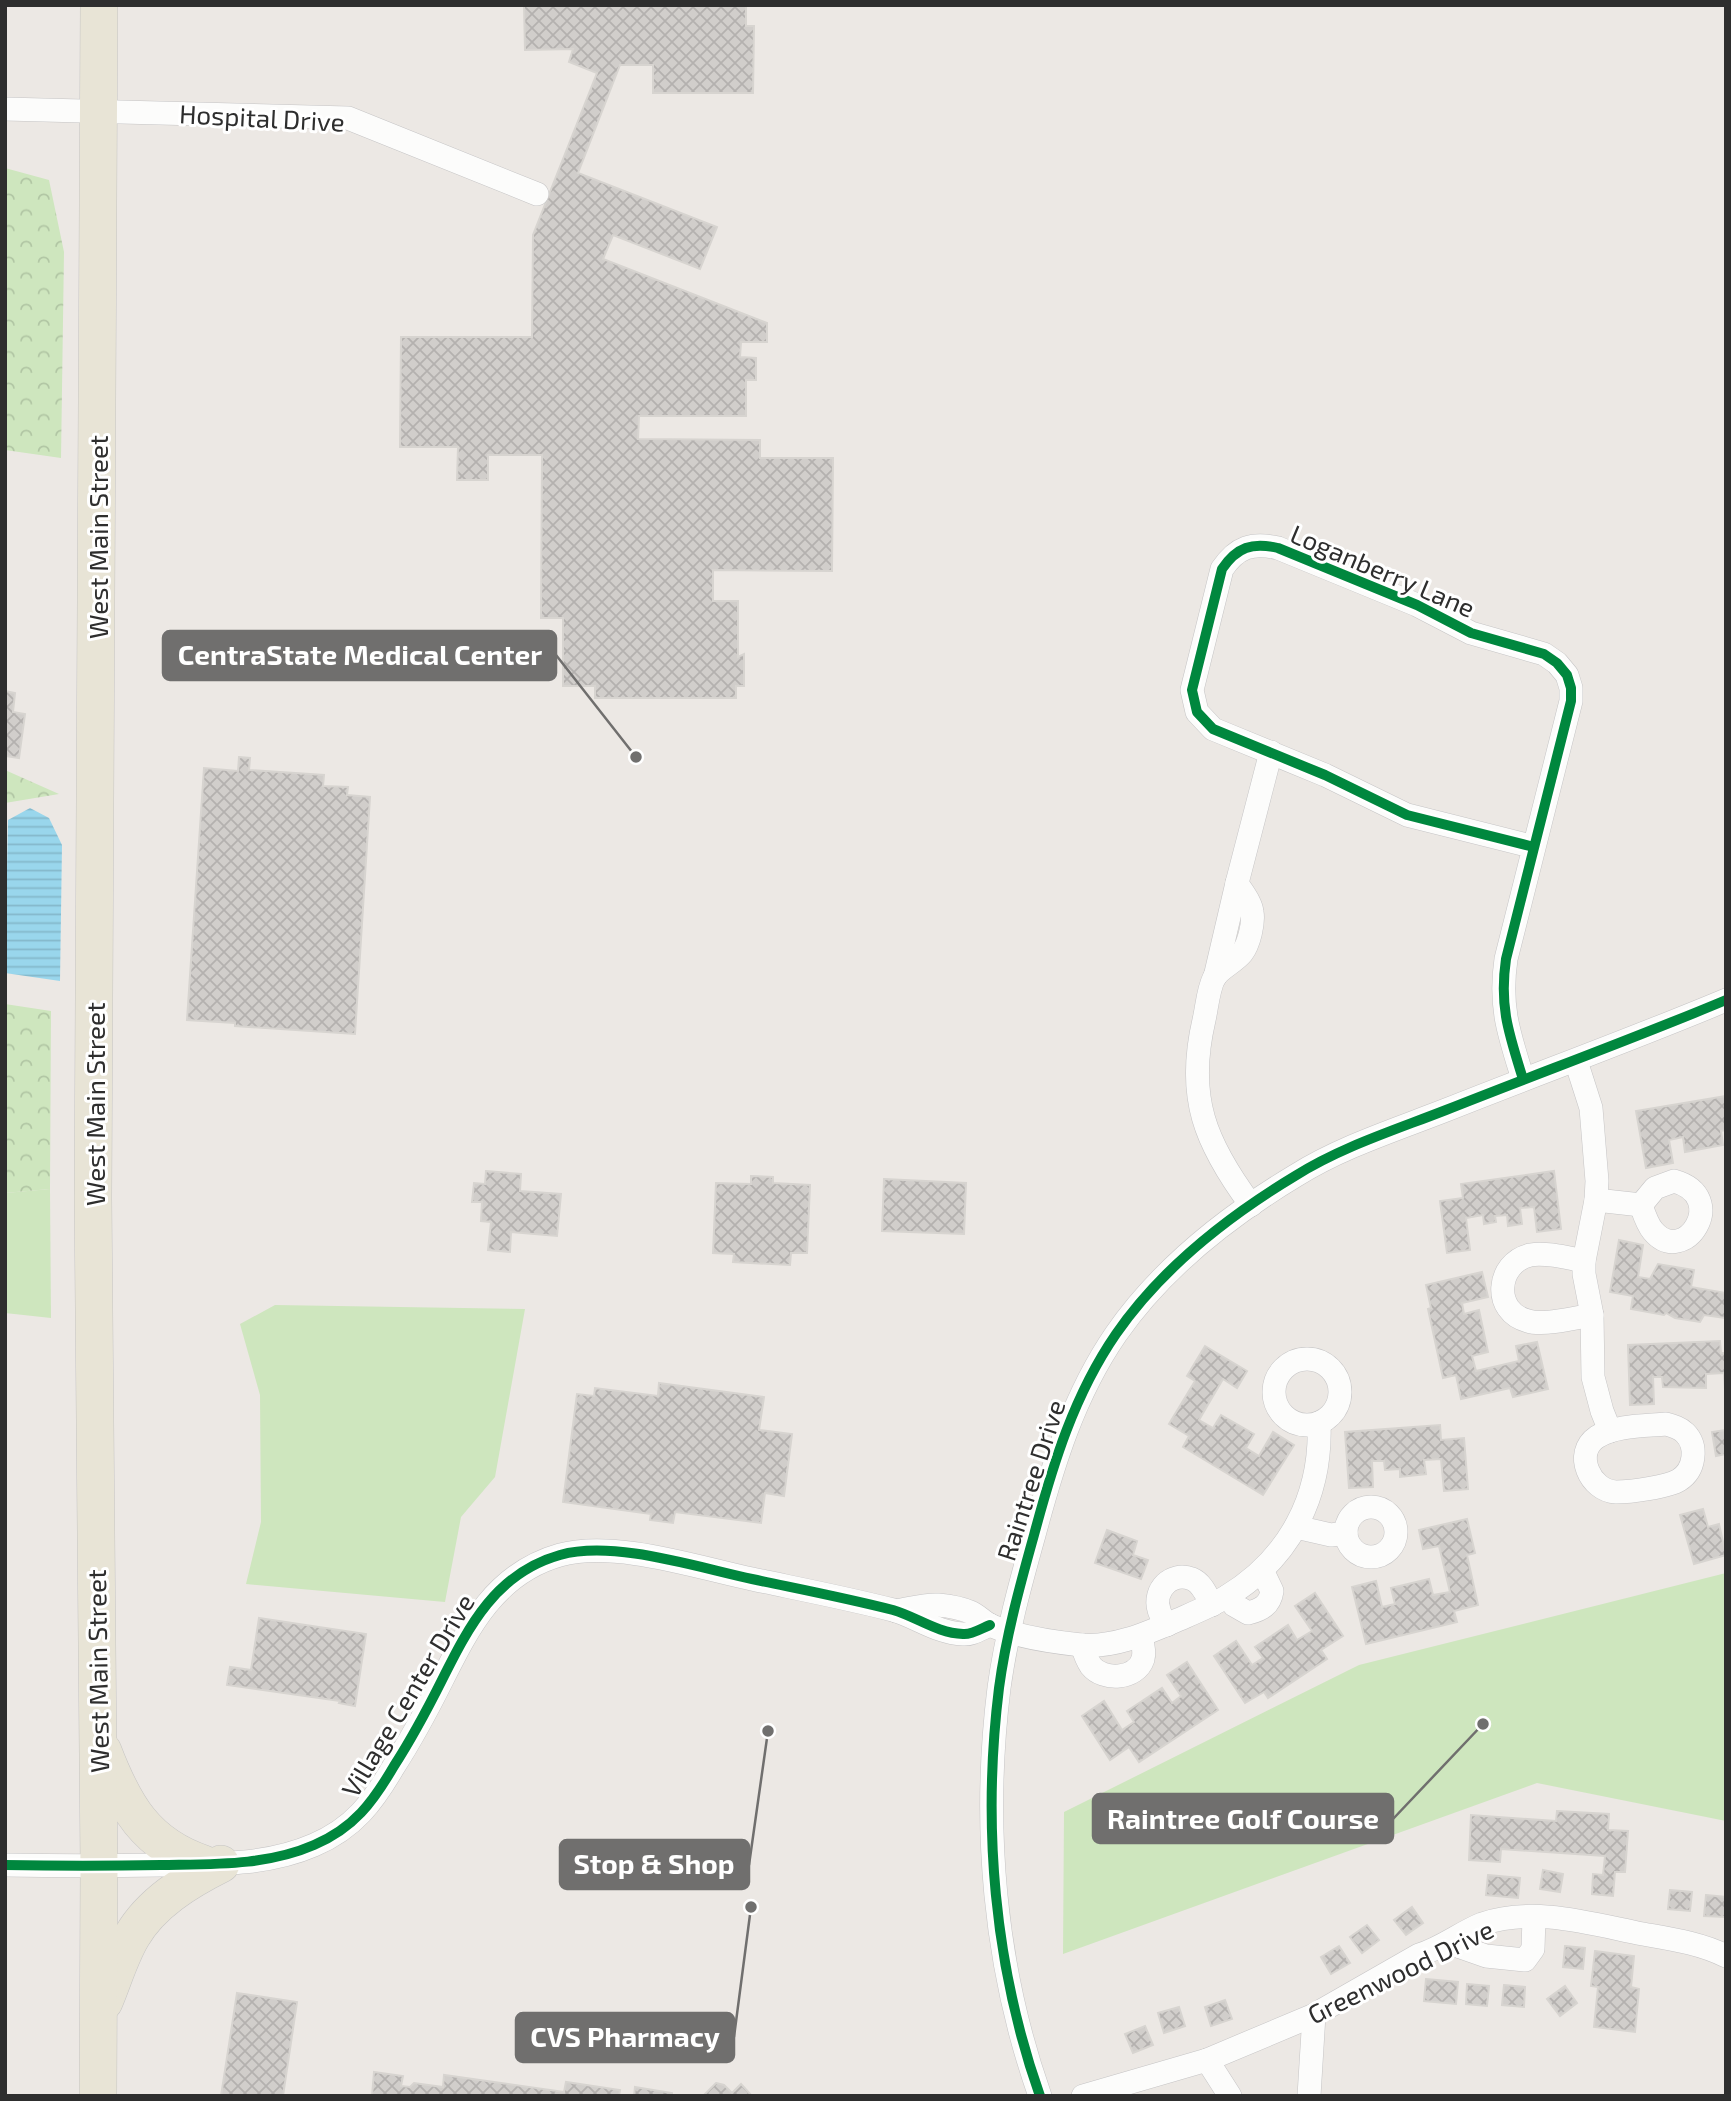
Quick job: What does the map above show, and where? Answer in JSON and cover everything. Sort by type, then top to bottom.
[{"type":"main road","name":"West Main Street","points":[[98,2096],[96,2020],[99,1866],[93,1184],[99,5]]},
{"type":"main road","points":[[97,1737],[116,1784],[134,1814],[149,1831],[180,1856],[212,1864]]},
{"type":"main road","points":[[96,2020],[132,1936],[146,1917],[167,1897],[212,1864]]},
{"type":"street","name":"Hospital Drive","points":[[5,109],[348,118],[537,194]]},
{"type":"street","name":"Loganberry Lane","points":[[1523,1079],[1504,1013],[1502,982],[1571,701],[1567,675],[1557,663],[1544,654],[1471,633],[1417,605],[1278,548],[1262,544],[1240,550],[1229,558],[1222,569],[1196,670],[1193,699],[1197,712],[1213,729],[1325,775],[1407,815],[1534,847]]},
{"type":"street","points":[[1251,1205],[1220,1161],[1207,1131],[1199,1099],[1196,1069],[1199,1039],[1215,977],[1243,952],[1249,938],[1252,910],[1237,883],[1271,752]]},
{"type":"street","name":"Raintree Drive","points":[[1040,2096],[1026,2056],[1005,1964],[996,1907],[993,1852],[994,1743],[1000,1685],[1000,1629],[1018,1594],[1062,1439],[1096,1365],[1140,1303],[1191,1251],[1296,1175],[1325,1160],[1523,1079],[1726,1000]]},
{"type":"street","points":[[1576,1060],[1591,1108],[1597,1181],[1584,1261],[1592,1315],[1593,1377],[1610,1431]]},
{"type":"street","points":[[1596,1200],[1641,1205]]},
{"type":"street","points":[[1584,1261],[1538,1254],[1529,1256],[1515,1262],[1508,1269],[1502,1289],[1504,1302],[1511,1313],[1531,1323],[1592,1315]]},
{"type":"street","points":[[1167,1625],[1159,1610],[1157,1597],[1160,1589],[1171,1579],[1179,1577],[1192,1579],[1220,1601],[1248,1613],[1267,1604],[1272,1591],[1262,1570],[1296,1527],[1316,1476],[1320,1448],[1319,1423]]},
{"type":"street","points":[[1296,1527],[1331,1535],[1346,1533]]},
{"type":"street","name":"Village Center Drive","points":[[5,1865],[238,1864],[292,1853],[322,1842],[360,1816],[373,1800],[417,1729],[473,1621],[500,1588],[538,1563],[573,1552],[624,1552],[896,1611],[936,1605],[970,1612],[1000,1629],[1082,1646],[1141,1637],[1220,1601]]},
{"type":"street","points":[[1082,1646],[1090,1664],[1098,1672],[1109,1676],[1123,1675],[1135,1670],[1143,1660],[1144,1646],[1141,1637]]},
{"type":"street","points":[[1449,1943],[1486,1956],[1525,1960],[1533,1949],[1534,1917]]},
{"type":"street","name":"Greenwood Drive","points":[[1083,2096],[1207,2060],[1314,2015],[1419,1955],[1449,1943],[1482,1924],[1534,1917],[1570,1920],[1692,1943],[1726,1956]]},
{"type":"street","points":[[1309,2096],[1314,2015]]},
{"type":"street","points":[[1207,2060],[1230,2096]]},
{"type":"green space","points":[[5,168],[49,180],[64,252],[61,458],[5,450]]},
{"type":"green space","points":[[5,770],[59,794],[5,803]]},
{"type":"green space","points":[[5,1004],[51,1011],[50,1189],[5,1193]]},
{"type":"green space","points":[[50,1189],[51,1318],[5,1313],[5,1193]]},
{"type":"green space","points":[[275,1305],[525,1309],[495,1477],[461,1517],[445,1602],[246,1584],[261,1522],[260,1395],[240,1324]]},
{"type":"green space","points":[[1726,1573],[1726,1821],[1537,1783],[1063,1954],[1064,1812],[1359,1665]]},
{"type":"water","points":[[30,808],[49,818],[62,845],[60,981],[5,973],[8,820]]},
{"type":"building","points":[[524,5],[746,5],[746,26],[754,26],[753,93],[653,93],[653,65],[620,65],[578,173],[717,227],[700,269],[613,235],[603,259],[767,323],[767,342],[741,342],[740,357],[756,358],[756,380],[746,380],[746,416],[639,416],[638,439],[760,440],[760,458],[833,458],[832,571],[713,570],[713,601],[738,601],[738,657],[744,654],[744,686],[736,686],[736,698],[595,698],[595,686],[563,686],[563,618],[541,618],[542,455],[488,455],[488,480],[457,480],[458,447],[400,447],[401,337],[532,337],[533,235],[597,73],[569,62],[573,49],[525,50]]},
{"type":"building","points":[[5,691],[15,693],[13,712],[25,714],[19,758],[5,756]]},
{"type":"building","points":[[239,757],[250,758],[249,770],[324,775],[323,786],[348,787],[347,795],[370,797],[355,1034],[187,1020],[204,768],[238,771]]},
{"type":"building","points":[[1726,1096],[1726,1130],[1721,1131],[1723,1145],[1685,1152],[1683,1137],[1669,1140],[1673,1163],[1646,1168],[1636,1111]]},
{"type":"building","points":[[486,1171],[521,1174],[520,1191],[561,1194],[557,1236],[511,1232],[510,1252],[488,1250],[491,1222],[481,1221],[482,1202],[472,1202],[474,1183],[485,1184]]},
{"type":"building","points":[[1554,1171],[1561,1229],[1537,1232],[1534,1207],[1520,1208],[1522,1224],[1508,1226],[1507,1215],[1495,1216],[1496,1222],[1484,1224],[1483,1215],[1466,1218],[1470,1250],[1447,1253],[1440,1201],[1463,1198],[1461,1184]]},
{"type":"building","points":[[751,1176],[773,1177],[773,1183],[810,1185],[807,1253],[791,1253],[790,1265],[733,1262],[734,1254],[713,1253],[716,1183],[751,1184]]},
{"type":"building","points":[[884,1179],[966,1183],[964,1234],[882,1231]]},
{"type":"building","points":[[1619,1240],[1643,1245],[1638,1277],[1650,1279],[1658,1264],[1694,1270],[1691,1287],[1726,1293],[1726,1318],[1704,1315],[1700,1322],[1675,1318],[1666,1313],[1664,1315],[1631,1309],[1633,1296],[1610,1292]]},
{"type":"building","points":[[1482,1272],[1488,1297],[1462,1303],[1464,1314],[1479,1310],[1488,1352],[1472,1356],[1476,1371],[1519,1361],[1516,1346],[1537,1342],[1548,1389],[1513,1397],[1510,1388],[1461,1399],[1456,1375],[1443,1378],[1428,1309],[1431,1308],[1426,1285]]},
{"type":"building","points":[[1720,1341],[1721,1353],[1726,1353],[1726,1405],[1724,1373],[1706,1374],[1706,1388],[1663,1387],[1662,1377],[1653,1377],[1654,1404],[1630,1405],[1628,1345]]},
{"type":"building","points":[[1205,1346],[1247,1371],[1237,1388],[1223,1379],[1199,1420],[1213,1428],[1221,1415],[1254,1434],[1246,1448],[1259,1456],[1273,1432],[1294,1445],[1263,1495],[1183,1447],[1189,1436],[1169,1424],[1195,1381],[1187,1376]]},
{"type":"building","points":[[659,1383],[764,1397],[759,1430],[792,1434],[784,1496],[765,1493],[761,1523],[675,1512],[673,1523],[650,1520],[651,1514],[563,1502],[577,1394],[594,1396],[595,1388],[658,1396]]},
{"type":"building","points":[[1440,1425],[1441,1440],[1464,1438],[1468,1489],[1444,1491],[1441,1459],[1424,1460],[1426,1474],[1400,1477],[1400,1469],[1385,1470],[1384,1461],[1372,1461],[1373,1487],[1349,1488],[1345,1432]]},
{"type":"building","points":[[1726,1430],[1726,1454],[1716,1456],[1712,1432]]},
{"type":"building","points":[[1703,1509],[1708,1527],[1719,1524],[1726,1555],[1694,1564],[1680,1515]]},
{"type":"building","points":[[1467,1519],[1475,1553],[1467,1555],[1478,1605],[1454,1611],[1457,1622],[1366,1644],[1352,1587],[1376,1581],[1382,1607],[1395,1604],[1391,1588],[1429,1579],[1433,1595],[1450,1592],[1439,1546],[1423,1549],[1419,1530]]},
{"type":"building","points":[[1107,1530],[1137,1541],[1133,1555],[1148,1560],[1141,1579],[1095,1563]]},
{"type":"building","points":[[1315,1593],[1343,1636],[1321,1650],[1327,1659],[1268,1698],[1264,1692],[1245,1703],[1214,1656],[1236,1641],[1252,1665],[1263,1658],[1255,1647],[1288,1625],[1297,1640],[1312,1631],[1295,1606]]},
{"type":"building","points":[[259,1618],[366,1634],[355,1706],[339,1703],[340,1701],[227,1685],[230,1667],[251,1670]]},
{"type":"building","points":[[1187,1662],[1218,1710],[1139,1762],[1129,1747],[1110,1760],[1082,1716],[1104,1701],[1122,1730],[1134,1722],[1127,1711],[1162,1688],[1172,1703],[1181,1696],[1167,1675]]},
{"type":"building","points":[[1557,1811],[1609,1814],[1608,1830],[1628,1831],[1625,1872],[1615,1872],[1613,1896],[1592,1894],[1593,1874],[1603,1875],[1605,1856],[1501,1849],[1500,1862],[1469,1860],[1471,1815],[1556,1821]]},
{"type":"building","points":[[1543,1870],[1563,1874],[1560,1892],[1540,1889]]},
{"type":"building","points":[[1488,1875],[1520,1878],[1518,1898],[1486,1895]]},
{"type":"building","points":[[1670,1890],[1692,1892],[1690,1911],[1668,1909]]},
{"type":"building","points":[[1706,1895],[1726,1897],[1726,1917],[1704,1916]]},
{"type":"building","points":[[1412,1907],[1423,1923],[1406,1935],[1394,1920]]},
{"type":"building","points":[[1367,1925],[1379,1940],[1362,1953],[1350,1937]]},
{"type":"building","points":[[1339,1946],[1350,1963],[1331,1974],[1321,1957]]},
{"type":"building","points":[[1565,1946],[1585,1948],[1583,1969],[1563,1967]]},
{"type":"building","points":[[1595,1951],[1634,1956],[1631,1987],[1639,1989],[1635,2032],[1594,2027],[1598,1987],[1591,1986]]},
{"type":"building","points":[[1426,1979],[1458,1982],[1456,2004],[1424,2001]]},
{"type":"building","points":[[1467,1984],[1489,1986],[1487,2006],[1466,2004]]},
{"type":"building","points":[[1504,1985],[1525,1987],[1524,2007],[1502,2005]]},
{"type":"building","points":[[1565,1986],[1577,2003],[1560,2016],[1547,1999]]},
{"type":"building","points":[[237,1993],[297,2002],[283,2096],[221,2096]]},
{"type":"building","points":[[1225,2000],[1232,2019],[1211,2026],[1205,2007]]},
{"type":"building","points":[[1179,2007],[1185,2026],[1164,2033],[1158,2013]]},
{"type":"building","points":[[1145,2026],[1153,2045],[1133,2053],[1125,2034]]},
{"type":"building","points":[[374,2072],[403,2076],[401,2086],[410,2087],[414,2083],[443,2087],[444,2075],[564,2092],[566,2082],[620,2090],[619,2096],[372,2096]]},
{"type":"building","points":[[716,2083],[724,2085],[732,2093],[741,2084],[752,2096],[703,2096]]},
{"type":"building","points":[[635,2087],[672,2093],[672,2096],[634,2096]]},
{"type":"cycle path","points":[[1523,1079],[1510,1034],[1504,976],[1571,701],[1567,675],[1557,663],[1544,654],[1471,633],[1417,605],[1278,548],[1253,546],[1233,556],[1222,569],[1192,690],[1197,712],[1213,729],[1325,775],[1407,815],[1534,847]]},
{"type":"cycle path","points":[[1040,2096],[1024,2047],[1002,1946],[992,1843],[994,1740],[1005,1649],[1041,1508],[1066,1431],[1101,1357],[1134,1310],[1174,1266],[1245,1209],[1313,1166],[1369,1140],[1726,1000]]},
{"type":"cycle path","points":[[5,1865],[122,1866],[239,1862],[296,1852],[328,1838],[361,1813],[378,1791],[419,1724],[474,1621],[487,1604],[518,1575],[538,1563],[560,1555],[581,1551],[605,1551],[681,1562],[893,1610],[954,1633],[970,1633],[990,1625]]},
{"type":"place","name":"CentraState Medical Center","points":[[636,757]]},
{"type":"place","name":"Raintree Golf Course","points":[[1483,1724]]},
{"type":"place","name":"Stop & Shop","points":[[768,1731]]},
{"type":"place","name":"CVS Pharmacy","points":[[751,1907]]}]
